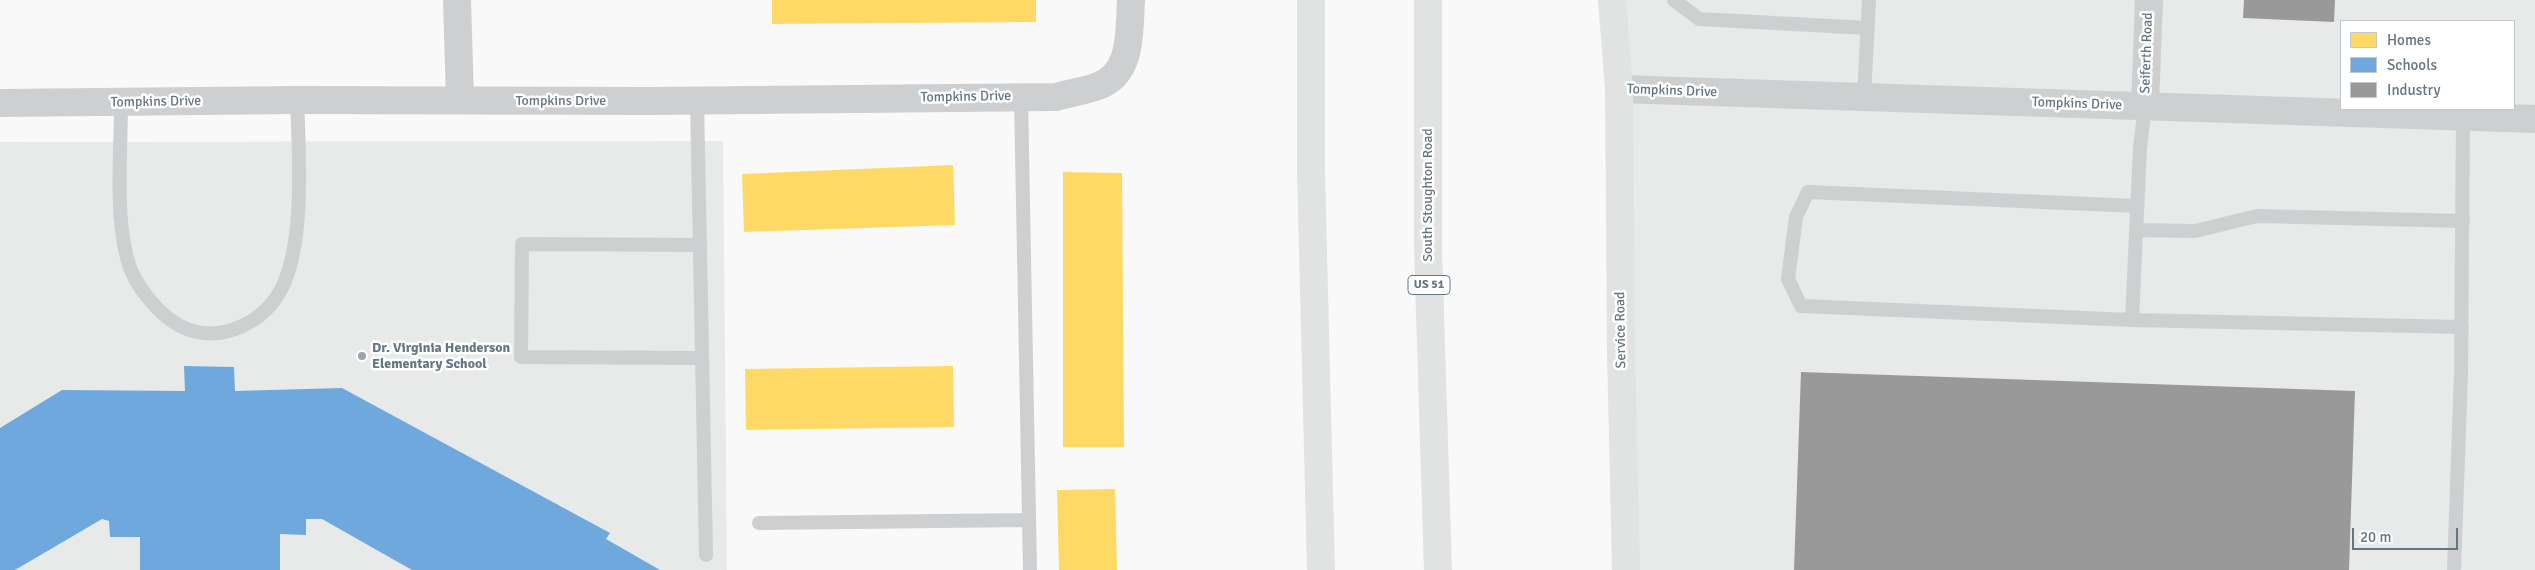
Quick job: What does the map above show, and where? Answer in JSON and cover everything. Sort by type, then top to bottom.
[{"type":"main road","points":[[1311,0],[1311,162],[1321,570]]},
{"type":"main road","name":"South Stoughton Road","points":[[1428,0],[1428,248],[1438,570]]},
{"type":"main road","name":"Service Road","points":[[1612,0],[1619,89],[1621,353],[1626,570]]},
{"type":"street","points":[[457,0],[460,100]]},
{"type":"street","name":"Tompkins Drive","points":[[0,103],[297,100],[697,100],[1056,96],[1099,86],[1109,81],[1116,73],[1123,64],[1127,51],[1131,0]]},
{"type":"street","name":"Seiferth Road","points":[[2145,106],[2148,0]]},
{"type":"street","name":"Tompkins Drive","points":[[1619,89],[2535,119]]},
{"type":"lane","points":[[1674,0],[1699,19],[1868,28]]},
{"type":"lane","points":[[1864,97],[1869,0]]},
{"type":"lane","points":[[1021,96],[1030,570]]},
{"type":"lane","points":[[121,103],[121,217],[127,259],[141,290],[162,314],[193,331],[224,333],[256,320],[278,295],[291,265],[297,219],[297,100]]},
{"type":"lane","points":[[697,100],[706,555]]},
{"type":"lane","points":[[2132,320],[2140,148],[2145,106]]},
{"type":"lane","points":[[2454,570],[2462,327],[2463,116]]},
{"type":"lane","points":[[2137,206],[1808,192],[1796,217],[1788,279],[1801,306],[2132,320],[2462,327]]},
{"type":"lane","points":[[2136,230],[2195,231],[2257,216],[2463,221]]},
{"type":"lane","points":[[700,245],[522,244],[521,357],[702,358]]},
{"type":"lane","points":[[759,523],[1029,520]]},
{"type":"shaded area","points":[[1612,0],[2535,0],[2535,570],[1626,570]]},
{"type":"shaded area","name":"Dr. Virginia Henderson Elementary School","points":[[723,141],[727,570],[0,570],[0,142]]},
{"type":"building: Homes","points":[[772,0],[1036,0],[1036,22],[772,24]]},
{"type":"building: Homes","points":[[953,165],[955,225],[744,232],[742,174]]},
{"type":"building: Homes","points":[[1063,172],[1122,173],[1124,447],[1063,447]]},
{"type":"building: Homes","points":[[953,366],[954,427],[746,430],[745,369]]},
{"type":"building: Homes","points":[[1115,489],[1117,570],[1059,570],[1057,490]]},
{"type":"building: Schools","name":"Dr. Virginia Henderson Elementary School","points":[[184,366],[234,367],[235,391],[342,388],[610,533],[606,539],[660,570],[412,570],[322,519],[306,519],[306,535],[280,534],[280,570],[140,570],[140,537],[110,537],[109,521],[102,519],[15,570],[0,570],[0,428],[62,390],[185,391]]},
{"type":"building: Industry","points":[[2244,0],[2335,0],[2334,22],[2243,18]]},
{"type":"building: Industry","points":[[1801,372],[2355,391],[2349,570],[1794,570]]},
{"type":"place","name":"Dr. Virginia Henderson Elementary School","points":[[362,356]]}]
